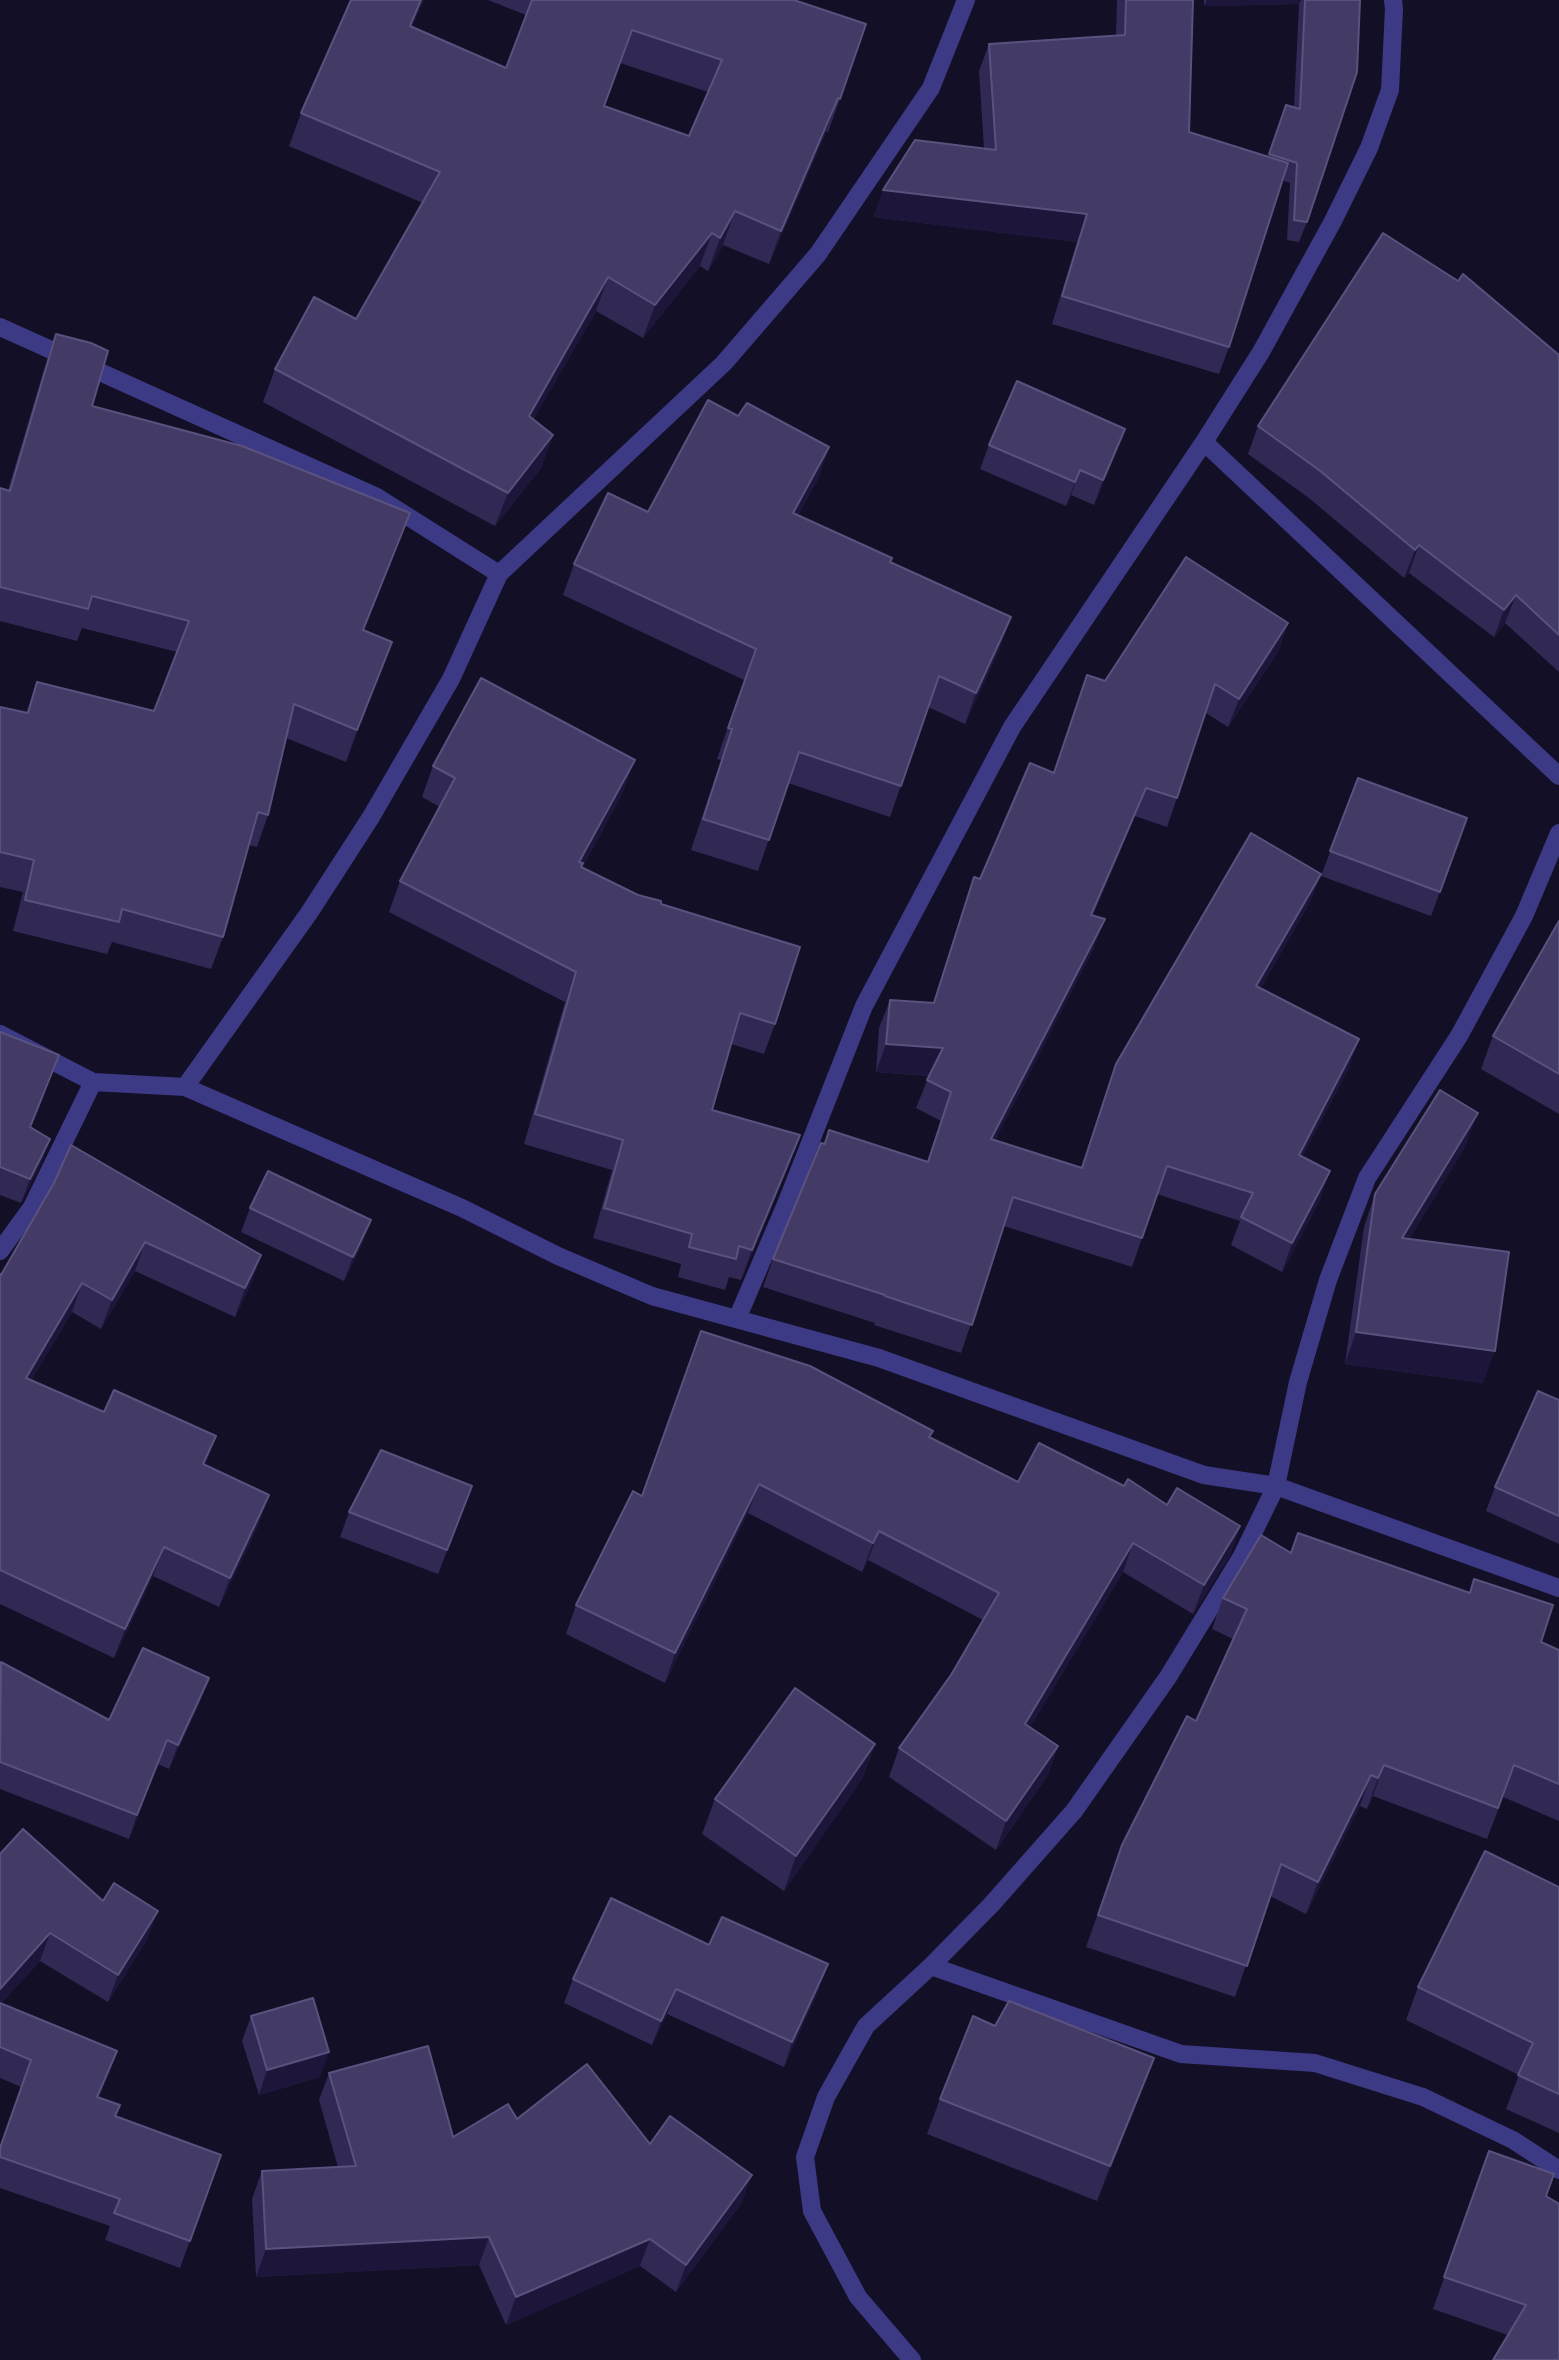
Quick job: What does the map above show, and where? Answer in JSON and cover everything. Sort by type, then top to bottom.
[{"type":"street","points":[[185,1087],[309,914],[370,817],[451,678],[499,574],[724,363],[818,254],[931,88],[966,0]]},
{"type":"street","points":[[737,1319],[786,1204],[864,1006],[1006,738],[1261,352],[1333,221],[1369,148],[1390,90],[1393,0]]},
{"type":"street","points":[[0,327],[377,497],[499,574]]},
{"type":"street","points":[[1204,442],[1559,776]]},
{"type":"street","points":[[912,2360],[858,2297],[812,2211],[805,2158],[826,2098],[866,2026],[991,1905],[1074,1811],[1168,1677],[1242,1556],[1276,1486],[1297,1382],[1328,1280],[1367,1178],[1459,1036],[1524,916],[1559,832]]},
{"type":"street","points":[[0,1034],[93,1082],[185,1087],[462,1208],[570,1261],[652,1296],[879,1357],[1204,1475],[1276,1486],[1559,1588]]},
{"type":"street","points":[[0,1251],[32,1207],[93,1082]]},
{"type":"street","points":[[931,1966],[1181,2054],[1315,2063],[1423,2098],[1513,2140],[1559,2170]]},
{"type":"building","points":[[351,0],[421,0],[410,26],[506,68],[532,0],[794,0],[866,24],[840,99],[838,98],[781,231],[735,211],[720,238],[712,233],[655,305],[608,277],[529,416],[553,435],[508,493],[275,369],[314,297],[356,319],[440,172],[301,113]],"holes":[[[632,30],[722,60],[689,136],[604,106]]]},
{"type":"building","points":[[1126,0],[1193,0],[1189,132],[1288,163],[1229,347],[1062,296],[1087,214],[883,190],[915,140],[996,150],[989,44],[1125,35]]},
{"type":"building","points":[[1305,0],[1360,0],[1357,72],[1307,222],[1294,220],[1297,163],[1269,154],[1286,105],[1300,109]]},
{"type":"building","points":[[1383,233],[1458,281],[1463,274],[1559,355],[1559,635],[1516,595],[1504,610],[1419,545],[1415,550],[1319,470],[1258,426]]},
{"type":"building","points":[[56,334],[91,343],[108,351],[92,406],[242,446],[410,513],[363,630],[392,642],[357,730],[294,704],[268,815],[258,812],[223,937],[122,909],[119,922],[25,900],[34,860],[0,852],[0,707],[28,713],[37,682],[154,711],[189,621],[92,596],[88,609],[0,587],[0,488],[10,491]]},
{"type":"building","points":[[1017,381],[1125,429],[1103,480],[1080,470],[1075,482],[989,445]]},
{"type":"building","points":[[708,400],[738,416],[747,403],[829,447],[793,513],[892,558],[890,562],[1011,617],[976,693],[939,676],[901,786],[799,752],[769,840],[703,819],[732,729],[728,728],[756,649],[574,564],[608,493],[648,512]]},
{"type":"building","points":[[1186,557],[1288,623],[1239,699],[1215,684],[1177,798],[1146,788],[1091,915],[1105,919],[991,1139],[1082,1168],[1116,1064],[1251,833],[1321,874],[1256,986],[1359,1039],[1299,1155],[1330,1171],[1292,1243],[1241,1217],[1253,1193],[1167,1166],[1142,1238],[1013,1197],[972,1325],[773,1259],[821,1143],[825,1144],[829,1130],[928,1162],[951,1092],[927,1080],[943,1048],[886,1044],[890,1000],[934,1003],[974,877],[980,879],[1030,763],[1054,773],[1087,675],[1105,681]]},
{"type":"building","points":[[481,678],[635,760],[579,862],[583,863],[581,867],[638,895],[661,901],[661,904],[800,947],[775,1024],[740,1013],[712,1110],[800,1135],[752,1250],[739,1246],[736,1259],[689,1247],[692,1234],[604,1208],[623,1140],[535,1114],[576,972],[400,881],[455,778],[433,766]]},
{"type":"building","points":[[1358,778],[1467,818],[1440,892],[1330,851]]},
{"type":"building","points":[[1559,921],[1559,1074],[1493,1036]]},
{"type":"building","points":[[0,1032],[59,1055],[30,1127],[50,1139],[30,1179],[0,1167]]},
{"type":"building","points":[[1440,1090],[1478,1113],[1402,1238],[1509,1252],[1495,1351],[1356,1332],[1375,1194]]},
{"type":"building","points":[[71,1145],[261,1255],[245,1288],[145,1242],[112,1300],[82,1283],[26,1378],[104,1412],[114,1390],[216,1436],[203,1464],[269,1495],[230,1578],[164,1547],[125,1629],[0,1570],[0,1274],[54,1183]]},
{"type":"building","points":[[268,1171],[371,1220],[353,1257],[250,1208]]},
{"type":"building","points":[[701,1331],[810,1366],[933,1431],[929,1437],[1018,1482],[1039,1443],[1124,1486],[1128,1479],[1167,1505],[1177,1488],[1240,1526],[1204,1585],[1133,1543],[1025,1724],[1058,1746],[1006,1821],[899,1748],[951,1675],[999,1593],[879,1531],[873,1543],[759,1484],[675,1653],[576,1605],[633,1491],[642,1496]]},
{"type":"building","points":[[1538,1391],[1559,1400],[1559,1516],[1495,1487]]},
{"type":"building","points":[[381,1450],[472,1486],[447,1550],[349,1512]]},
{"type":"building","points":[[1298,1533],[1470,1593],[1474,1579],[1553,1605],[1541,1642],[1559,1650],[1559,1784],[1514,1765],[1498,1808],[1384,1765],[1378,1778],[1371,1775],[1318,1882],[1281,1864],[1247,1966],[1098,1915],[1122,1845],[1187,1716],[1196,1721],[1247,1609],[1223,1598],[1261,1535],[1291,1553]]},
{"type":"building","points":[[143,1648],[209,1678],[178,1745],[167,1740],[137,1815],[0,1762],[1,1662],[109,1720]]},
{"type":"building","points":[[795,1688],[875,1744],[796,1856],[715,1799]]},
{"type":"building","points":[[23,1829],[103,1901],[114,1883],[158,1911],[118,1975],[50,1933],[0,1989],[0,1854]]},
{"type":"building","points":[[1485,1851],[1559,1887],[1559,2094],[1518,2075],[1533,2043],[1418,1987]]},
{"type":"building","points":[[611,1898],[709,1945],[722,1917],[828,1964],[792,2042],[676,1989],[661,2021],[573,1979]]},
{"type":"building","points":[[313,1998],[329,2052],[267,2070],[251,2016]]},
{"type":"building","points":[[1009,2001],[1154,2058],[1110,2166],[940,2099],[973,2016],[995,2026]]},
{"type":"building","points":[[0,2003],[117,2051],[97,2097],[120,2105],[115,2116],[221,2155],[190,2241],[114,2213],[120,2199],[0,2157],[0,2148],[31,2060],[0,2047]]},
{"type":"building","points":[[428,2046],[453,2137],[508,2104],[517,2119],[587,2064],[650,2144],[670,2116],[752,2175],[686,2265],[650,2239],[516,2297],[489,2237],[266,2249],[262,2171],[356,2166],[329,2073]]},
{"type":"building","points":[[1489,2151],[1554,2174],[1546,2196],[1559,2204],[1559,2360],[1493,2360],[1526,2305],[1444,2277]]}]
